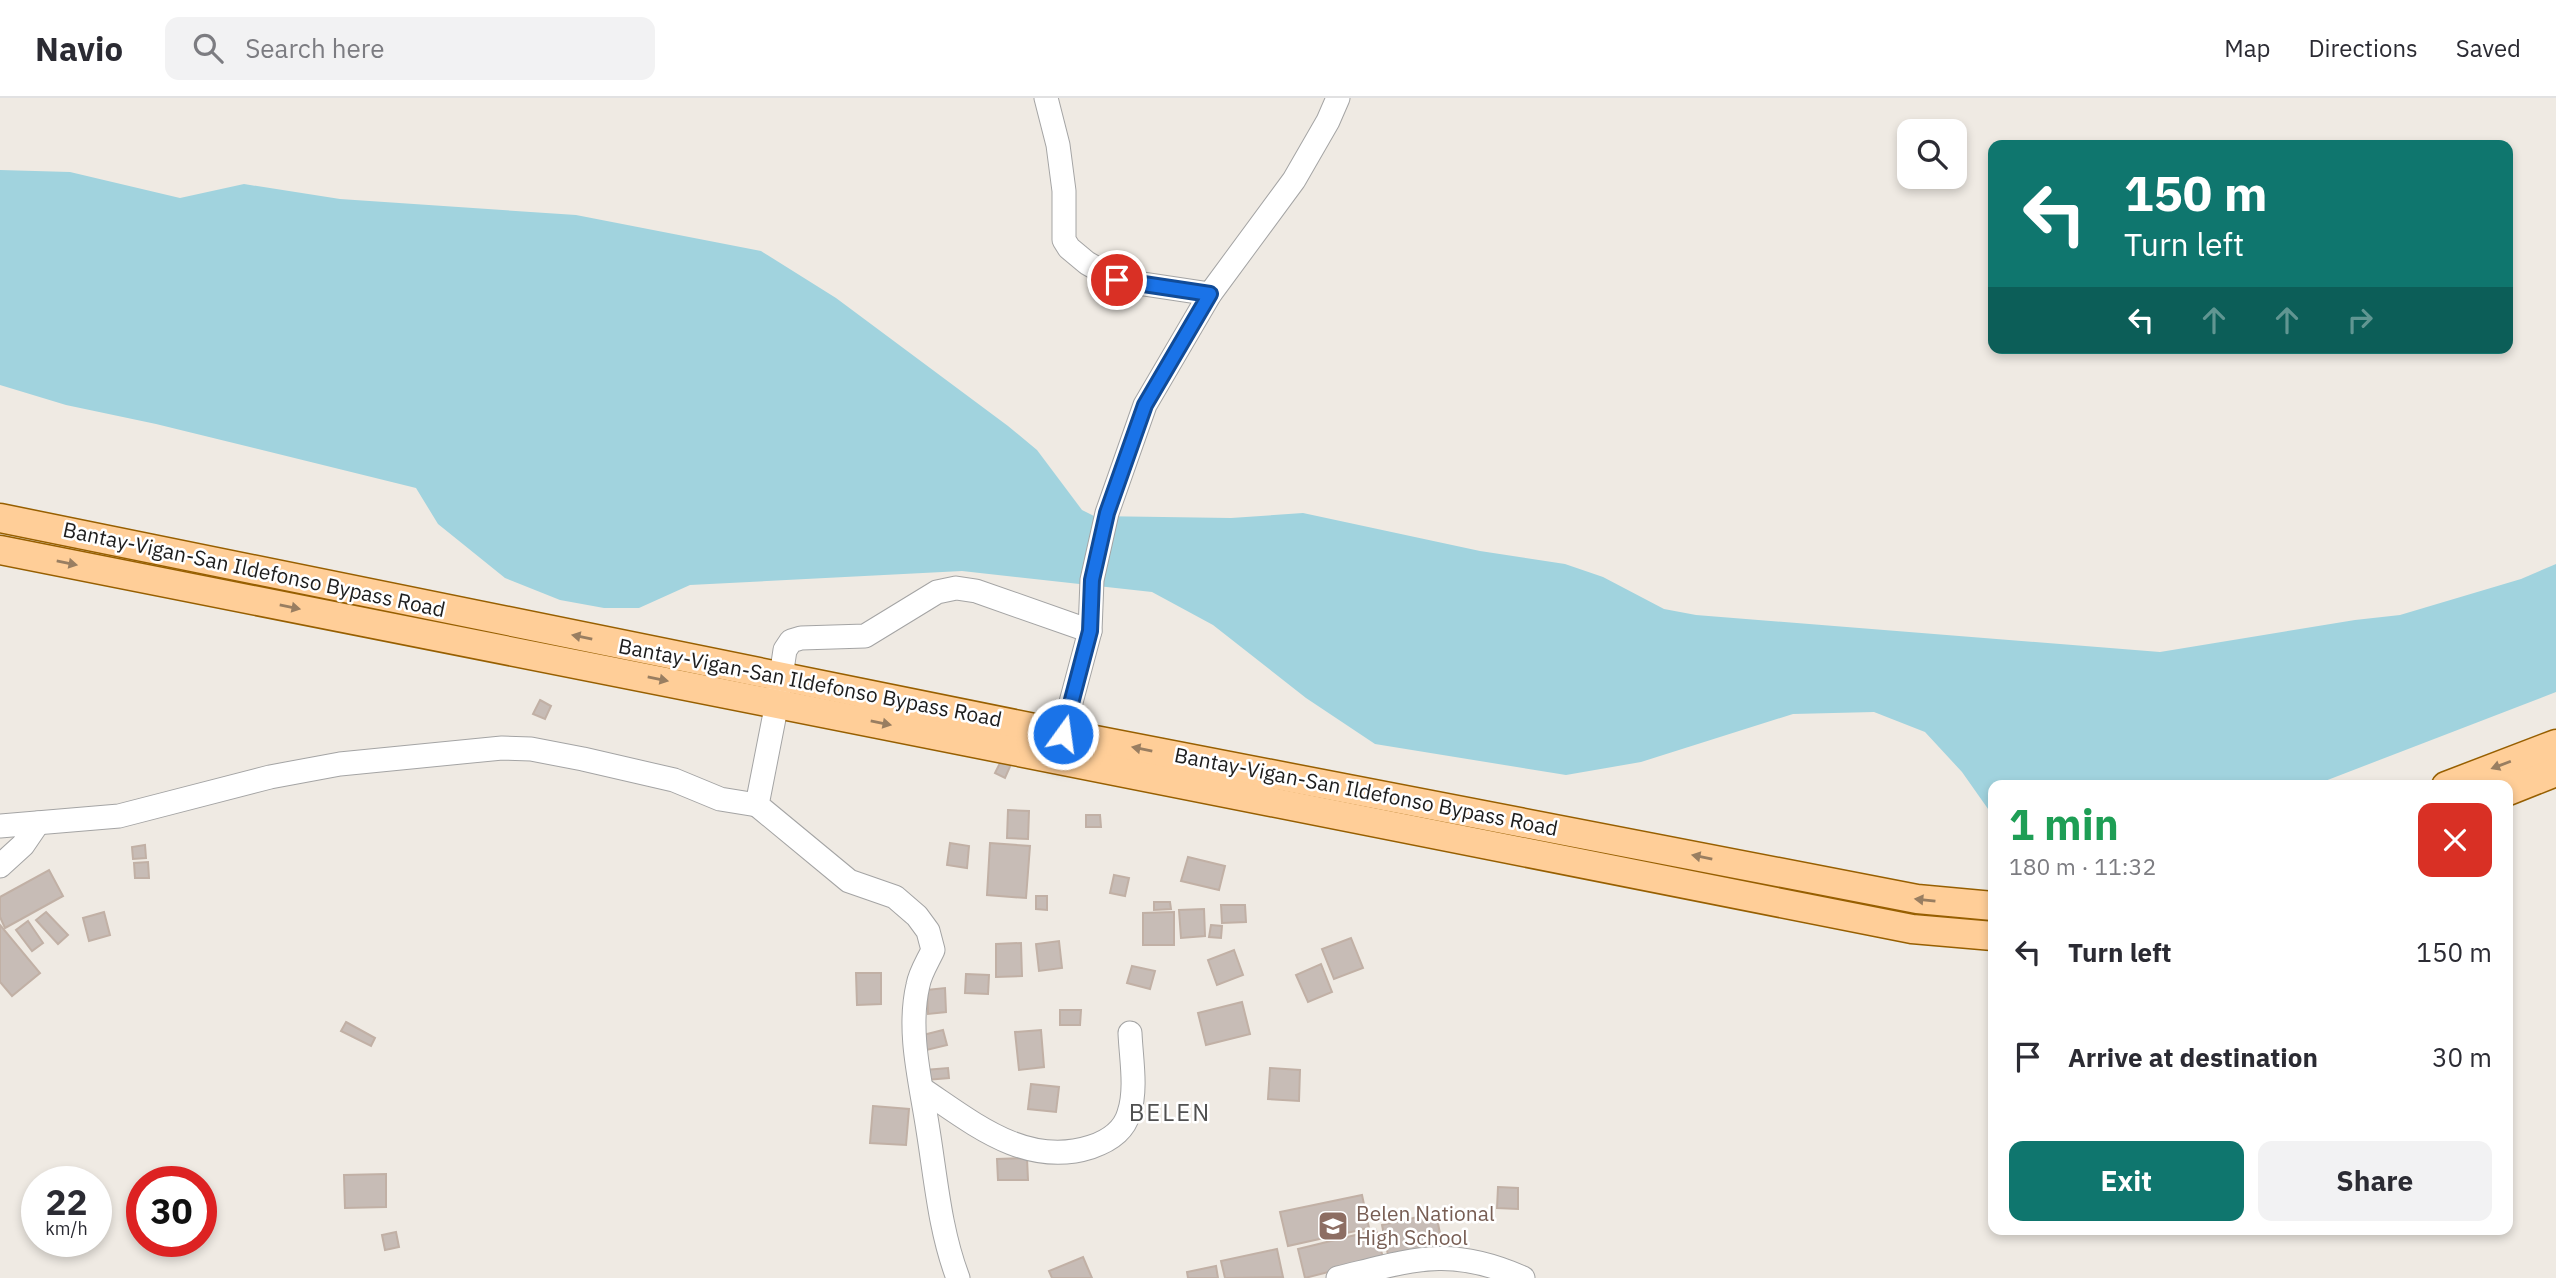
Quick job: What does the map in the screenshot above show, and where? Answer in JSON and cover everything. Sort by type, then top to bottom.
[{"type":"main road","name":"Bantay-Vigan-San Ildefonso Bypass Road","points":[[0,518],[779,690]]},
{"type":"main road","name":"Bantay-Vigan-San Ildefonso Bypass Road","points":[[0,550],[779,690],[1060,746],[1912,929],[1988,936]]},
{"type":"main road","points":[[2462,780],[2556,744]]},
{"type":"main road","name":"Bantay-Vigan-San Ildefonso Bypass Road","points":[[1060,746],[1917,899],[1988,906]]},
{"type":"main road","points":[[2513,789],[2556,772]]},
{"type":"street","points":[[1046,98],[1058,145],[1064,191],[1063,240],[1069,248],[1087,263],[1117,280],[1210,294]]},
{"type":"street","points":[[1060,746],[1090,631],[1092,580],[1107,513],[1145,405],[1210,294],[1294,180],[1338,98]]},
{"type":"street","points":[[757,805],[785,650],[792,641],[802,638],[865,636],[937,592],[956,588],[976,591],[1090,631]]},
{"type":"street","points":[[0,826],[118,816],[270,777],[340,764],[502,748],[531,749],[583,759],[674,780],[720,799],[757,805],[849,881],[895,897],[917,916],[928,930],[933,950],[918,984],[914,1024],[939,1208],[958,1278]]},
{"type":"street","points":[[0,866],[23,845],[38,823]]},
{"type":"street","points":[[922,1089],[982,1129],[1012,1143],[1044,1153],[1073,1152],[1096,1146],[1114,1136],[1125,1124],[1132,1098],[1130,1033]]},
{"type":"street","points":[[1338,1278],[1403,1262],[1437,1257],[1469,1259],[1523,1278]]},
{"type":"water","points":[[0,170],[70,172],[180,198],[244,184],[340,199],[576,215],[761,251],[836,298],[1008,426],[1037,450],[1082,510],[1094,516],[1231,518],[1303,513],[1480,551],[1565,564],[1603,577],[1664,609],[1696,615],[2160,652],[2400,615],[2521,579],[2556,564],[2556,692],[2328,780],[1988,780],[1988,809],[1962,772],[1925,732],[1874,712],[1793,714],[1641,762],[1566,775],[1375,744],[1306,698],[1213,625],[1152,592],[962,571],[690,585],[639,608],[604,608],[560,600],[505,578],[438,524],[416,488],[156,424],[66,405],[0,385]]},
{"type":"building","points":[[540,700],[551,706],[545,719],[533,714]]},
{"type":"building","points":[[1003,757],[1012,762],[1005,778],[995,773]]},
{"type":"building","points":[[1008,810],[1029,811],[1028,839],[1007,838]]},
{"type":"building","points":[[1086,815],[1100,815],[1101,827],[1086,827]]},
{"type":"building","points":[[950,843],[969,846],[967,868],[947,865]]},
{"type":"building","points":[[990,843],[1030,846],[1026,898],[987,895]]},
{"type":"building","points":[[145,845],[146,858],[133,859],[132,847]]},
{"type":"building","points":[[1188,857],[1225,866],[1219,890],[1181,881]]},
{"type":"building","points":[[148,862],[149,878],[135,878],[134,863]]},
{"type":"building","points":[[49,870],[63,896],[5,928],[0,917],[0,897]]},
{"type":"building","points":[[1114,875],[1129,878],[1125,896],[1110,893]]},
{"type":"building","points":[[1036,896],[1047,896],[1047,910],[1036,909]]},
{"type":"building","points":[[1154,902],[1170,902],[1171,909],[1154,910]]},
{"type":"building","points":[[1221,905],[1245,905],[1246,922],[1222,923]]},
{"type":"building","points":[[1204,909],[1205,936],[1181,938],[1179,910]]},
{"type":"building","points":[[46,912],[68,935],[58,944],[36,920]]},
{"type":"building","points":[[104,912],[110,935],[89,941],[83,918]]},
{"type":"building","points":[[1174,912],[1174,945],[1143,945],[1143,913]]},
{"type":"building","points":[[28,921],[43,943],[32,951],[16,930]]},
{"type":"building","points":[[0,925],[40,973],[12,996],[0,982]]},
{"type":"building","points":[[1211,925],[1222,926],[1221,938],[1209,937]]},
{"type":"building","points":[[1351,938],[1363,968],[1334,979],[1322,949]]},
{"type":"building","points":[[1059,941],[1062,968],[1039,971],[1036,944]]},
{"type":"building","points":[[1021,943],[1022,976],[996,977],[996,944]]},
{"type":"building","points":[[1234,950],[1243,975],[1217,985],[1208,960]]},
{"type":"building","points":[[1321,964],[1332,992],[1308,1002],[1296,975]]},
{"type":"building","points":[[1132,966],[1155,971],[1150,989],[1127,983]]},
{"type":"building","points":[[856,973],[881,973],[881,1004],[857,1005]]},
{"type":"building","points":[[966,974],[989,975],[988,994],[965,993]]},
{"type":"building","points":[[945,988],[946,1012],[928,1014],[927,990]]},
{"type":"building","points":[[1242,1002],[1250,1034],[1206,1045],[1198,1013]]},
{"type":"building","points":[[1060,1010],[1081,1010],[1080,1025],[1060,1025]]},
{"type":"building","points":[[346,1022],[375,1038],[371,1046],[341,1031]]},
{"type":"building","points":[[943,1030],[947,1045],[922,1051],[919,1036]]},
{"type":"building","points":[[1041,1030],[1044,1067],[1019,1070],[1015,1032]]},
{"type":"building","points":[[948,1068],[949,1078],[926,1080],[925,1070]]},
{"type":"building","points":[[1270,1068],[1300,1070],[1299,1101],[1268,1099]]},
{"type":"building","points":[[1031,1084],[1059,1087],[1056,1112],[1028,1109]]},
{"type":"building","points":[[873,1106],[909,1109],[906,1145],[870,1143]]},
{"type":"building","points":[[1027,1158],[1028,1180],[998,1180],[997,1159]]},
{"type":"building","points":[[386,1174],[386,1207],[345,1208],[344,1175]]},
{"type":"building","points":[[1498,1187],[1518,1188],[1518,1209],[1497,1208]]},
{"type":"building","points":[[1362,1195],[1369,1228],[1288,1246],[1280,1212]]},
{"type":"building","points":[[1436,1213],[1442,1244],[1388,1255],[1382,1225]]},
{"type":"building","points":[[1376,1230],[1383,1258],[1305,1278],[1298,1249]]},
{"type":"building","points":[[396,1232],[399,1247],[385,1250],[382,1235]]},
{"type":"building","points":[[1277,1249],[1283,1277],[1225,1278],[1221,1261]]},
{"type":"building","points":[[1083,1257],[1092,1278],[1052,1278],[1049,1271]]},
{"type":"building","points":[[1216,1266],[1218,1278],[1188,1278],[1187,1272]]},
{"type":"place","name":"Belen National High School","points":[[1333,1226]]},
{"type":"district","name":"BELEN","points":[[1170,1113]]},
{"type":"route","points":[[1063,734],[1090,631],[1092,580],[1107,513],[1145,405],[1210,294],[1117,280]]}]
